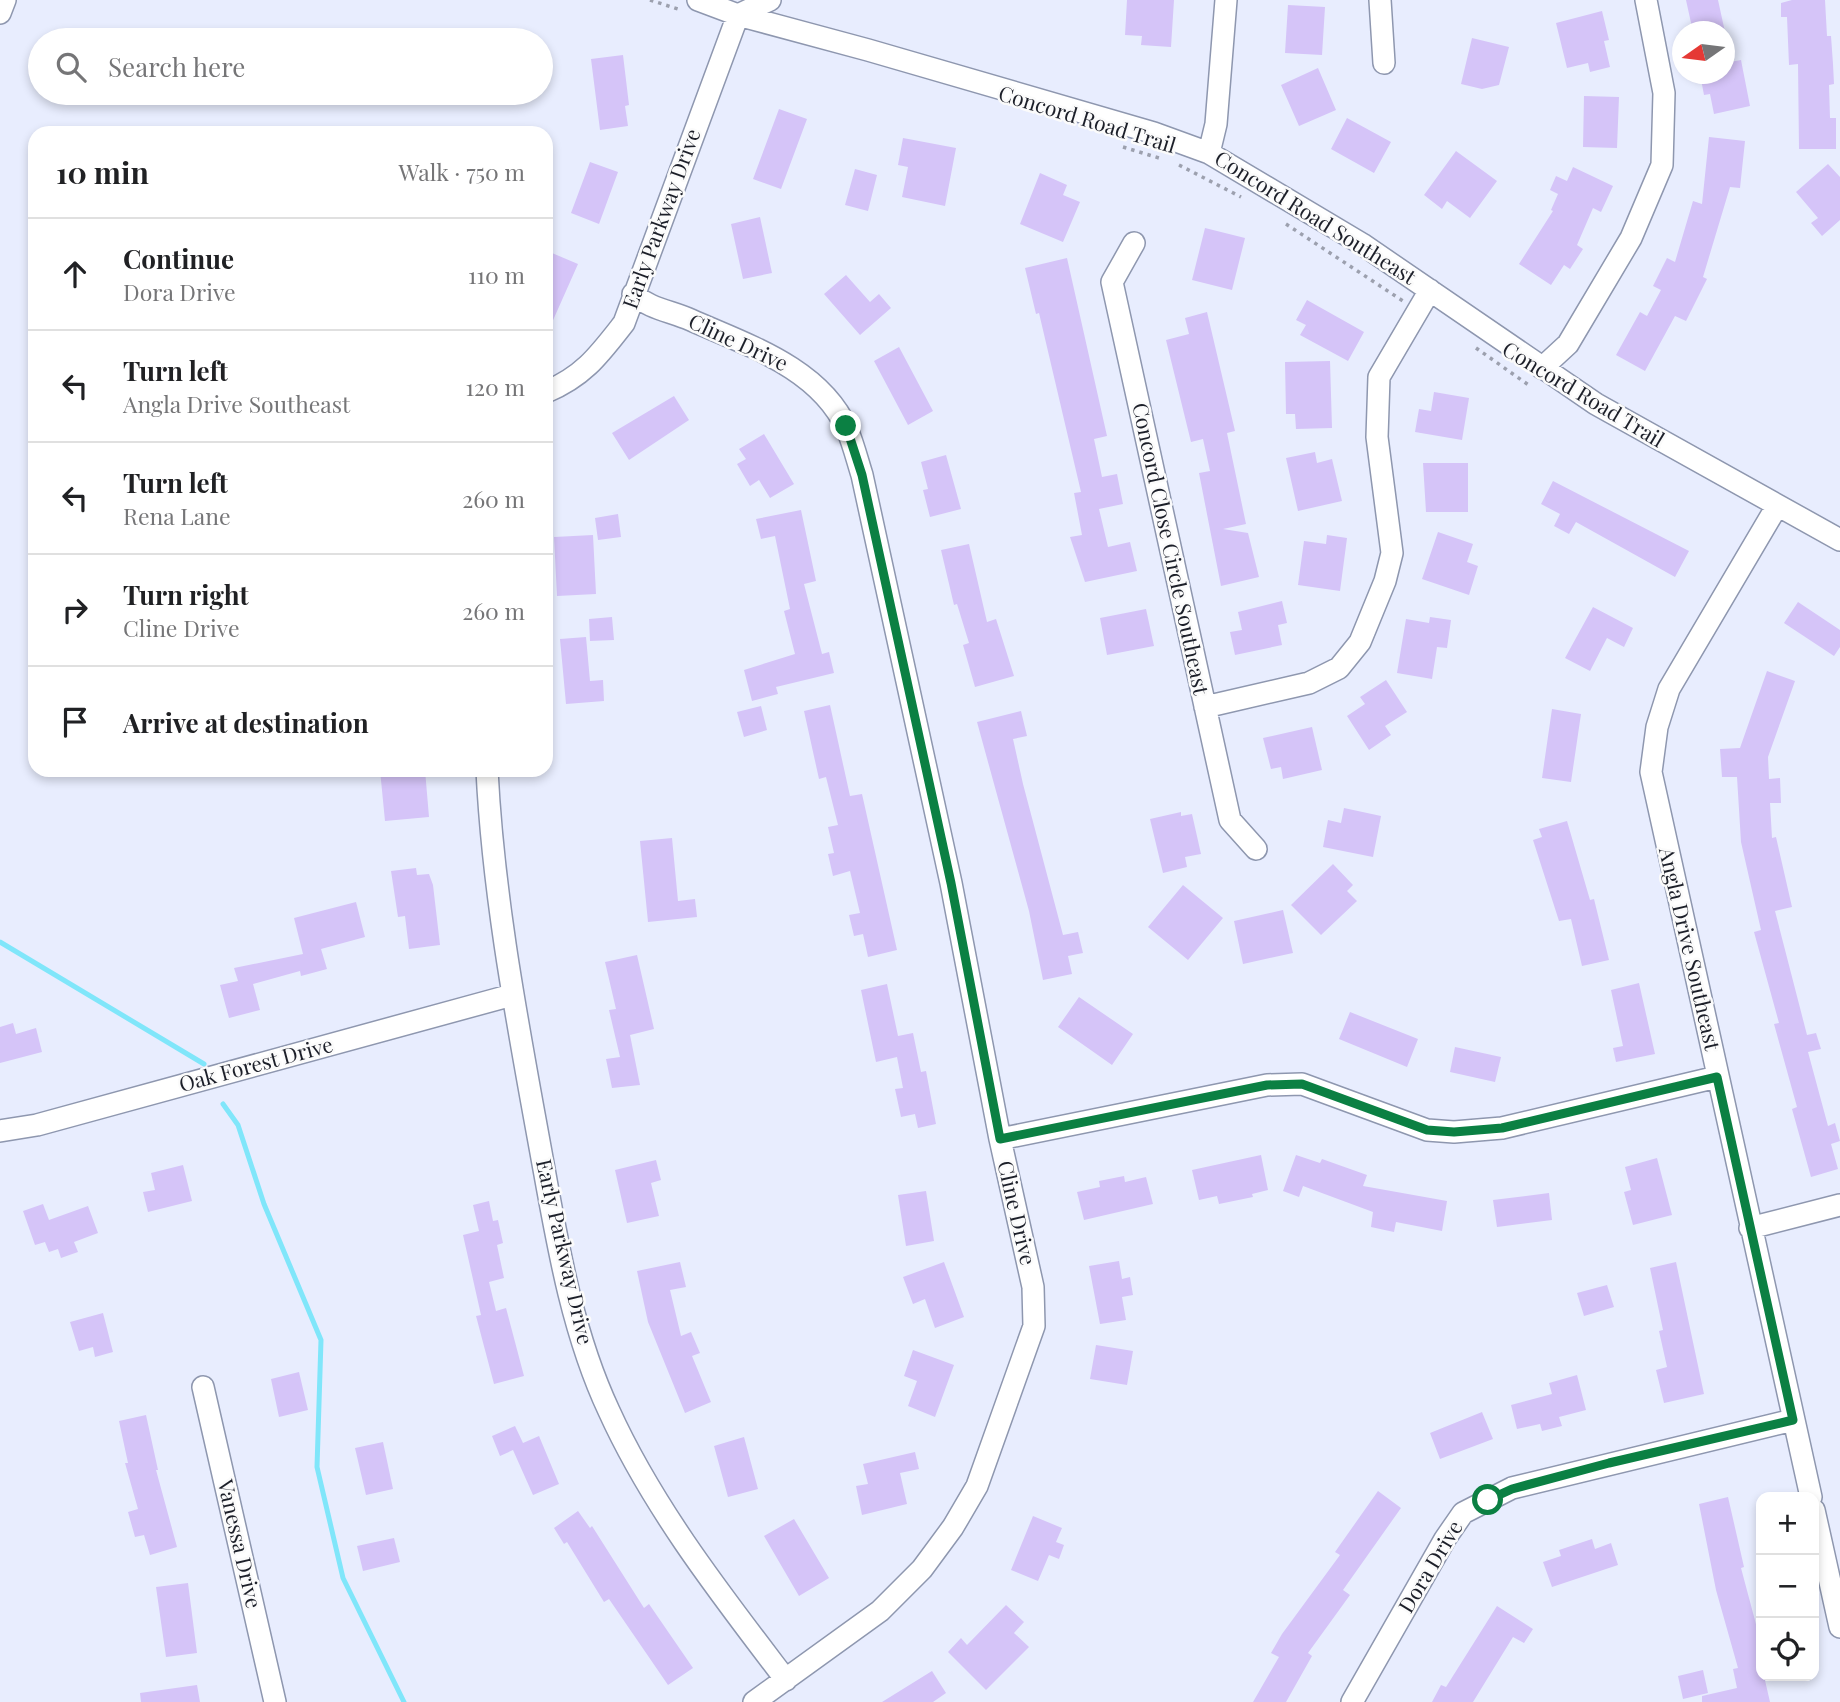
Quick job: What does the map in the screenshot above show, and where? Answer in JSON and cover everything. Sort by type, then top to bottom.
[{"type":"street","points":[[0,13],[5,0]]},
{"type":"street","points":[[738,15],[770,0]]},
{"type":"street","points":[[1209,153],[1216,124],[1226,0]]},
{"type":"street","points":[[1380,0],[1384,63]]},
{"type":"street","points":[[1542,368],[1568,344],[1631,238],[1662,165],[1664,93],[1646,0]]},
{"type":"street","name":"Concord Road Southeast","points":[[692,6],[738,15],[868,50],[1154,134],[1209,153],[1362,244],[1542,368],[1646,434],[1840,540]]},
{"type":"street","name":"Early Parkway Drive","points":[[553,389],[571,382],[596,360],[624,323],[738,15]]},
{"type":"street","name":"Concord Close Circle Southeast","points":[[1134,243],[1112,282],[1230,820],[1256,849]]},
{"type":"street","points":[[1205,707],[1309,683],[1339,668],[1360,642],[1385,580],[1392,553],[1377,437],[1379,377],[1430,290]]},
{"type":"street","name":"Cline Drive","points":[[633,294],[645,305],[685,318],[805,376],[846,426],[862,475],[948,870],[1000,1139],[1033,1287],[1034,1326],[977,1486],[953,1527],[922,1569],[880,1611],[754,1702]]},
{"type":"street","name":"Angla Drive Southeast","points":[[1777,506],[1669,689],[1657,727],[1651,772],[1810,1492]]},
{"type":"street","name":"Early Parkway Drive","points":[[488,777],[512,995],[551,1202],[580,1335],[608,1410],[632,1457],[679,1531],[786,1680]]},
{"type":"street","name":"Oak Forest Drive","points":[[0,1130],[37,1125],[512,995]]},
{"type":"street","points":[[1000,1139],[1267,1085],[1302,1084],[1427,1130],[1454,1132],[1502,1128],[1717,1077]]},
{"type":"street","points":[[1750,1228],[1840,1205]]},
{"type":"street","name":"Vanessa Drive","points":[[203,1387],[275,1702]]},
{"type":"street","name":"Dora Drive","points":[[1352,1702],[1444,1539],[1463,1513],[1512,1489],[1793,1420]]},
{"type":"street","points":[[1819,1532],[1840,1627]]},
{"type":"path","points":[[650,0],[692,6]]},
{"type":"path","name":"Concord Road Trail","points":[[1111,143],[1162,159]]},
{"type":"path","name":"Concord Road Trail","points":[[1175,163],[1252,203]]},
{"type":"path","points":[[1285,224],[1419,310]]},
{"type":"path","name":"Concord Road Trail","points":[[1473,346],[1506,372],[1542,393]]},
{"type":"building","points":[[1127,0],[1174,0],[1171,47],[1141,45],[1142,36],[1125,35]]},
{"type":"building","points":[[1686,0],[1718,0],[1723,21],[1691,21]]},
{"type":"building","points":[[1792,0],[1825,0],[1827,36],[1831,36],[1834,84],[1829,85],[1830,118],[1836,118],[1836,149],[1799,149],[1798,64],[1789,65],[1787,17],[1781,17],[1781,3]]},
{"type":"building","points":[[1288,5],[1325,7],[1322,55],[1285,53]]},
{"type":"building","points":[[1602,11],[1609,40],[1604,41],[1610,67],[1590,72],[1588,63],[1567,68],[1556,23]]},
{"type":"building","points":[[1472,38],[1509,47],[1499,85],[1482,89],[1461,84]]},
{"type":"building","points":[[623,55],[629,105],[625,106],[628,126],[600,130],[591,59]]},
{"type":"building","points":[[1741,60],[1750,106],[1714,114],[1710,94],[1704,95],[1702,84],[1735,84],[1735,61]]},
{"type":"building","points":[[1318,68],[1336,110],[1299,126],[1281,85]]},
{"type":"building","points":[[1584,96],[1619,97],[1617,148],[1583,147]]},
{"type":"building","points":[[779,109],[807,119],[781,189],[753,179]]},
{"type":"building","points":[[1347,118],[1391,142],[1374,173],[1331,149]]},
{"type":"building","points":[[1709,137],[1745,141],[1740,188],[1730,187],[1703,277],[1707,279],[1686,321],[1675,316],[1645,371],[1616,355],[1640,312],[1647,316],[1661,290],[1653,286],[1667,258],[1675,262],[1693,201],[1702,204]]},
{"type":"building","points":[[903,138],[956,148],[945,206],[902,197],[908,167],[898,165]]},
{"type":"building","points":[[1456,151],[1497,181],[1470,218],[1447,201],[1442,209],[1424,195]]},
{"type":"building","points":[[590,162],[618,172],[599,224],[571,213]]},
{"type":"building","points":[[1828,164],[1840,177],[1840,220],[1822,236],[1811,223],[1818,218],[1796,192]]},
{"type":"building","points":[[1573,167],[1613,186],[1601,212],[1593,208],[1577,245],[1583,249],[1570,269],[1564,265],[1551,285],[1519,264],[1553,211],[1551,210],[1558,194],[1550,190],[1556,176],[1567,181]]},
{"type":"building","points":[[855,169],[877,175],[868,211],[845,205]]},
{"type":"building","points":[[1040,173],[1067,185],[1063,195],[1080,202],[1063,242],[1020,224]]},
{"type":"building","points":[[760,217],[772,273],[743,279],[731,224]]},
{"type":"building","points":[[1205,228],[1245,238],[1232,290],[1192,280]]},
{"type":"building","points":[[553,253],[578,264],[553,320]]},
{"type":"building","points":[[1067,258],[1107,436],[1094,439],[1102,477],[1117,474],[1123,504],[1099,509],[1108,547],[1130,542],[1137,571],[1085,582],[1070,537],[1082,535],[1074,493],[1081,492],[1039,313],[1036,314],[1025,268]]},
{"type":"building","points":[[846,275],[870,302],[879,294],[891,308],[860,335],[824,294]]},
{"type":"building","points":[[1307,300],[1364,332],[1348,361],[1300,335],[1306,325],[1296,320]]},
{"type":"building","points":[[1207,312],[1235,431],[1227,433],[1246,524],[1223,529],[1248,533],[1259,577],[1221,586],[1199,473],[1210,471],[1203,439],[1191,442],[1166,340],[1189,334],[1185,318]]},
{"type":"building","points":[[899,347],[933,411],[908,425],[874,361]]},
{"type":"building","points":[[1330,361],[1332,428],[1296,429],[1295,414],[1286,414],[1285,362]]},
{"type":"building","points":[[1434,392],[1469,398],[1462,440],[1415,432],[1419,409],[1431,411]]},
{"type":"building","points":[[674,396],[689,420],[629,460],[612,433]]},
{"type":"building","points":[[764,434],[794,484],[770,498],[759,480],[750,486],[737,464],[746,459],[739,449]]},
{"type":"building","points":[[1315,452],[1317,463],[1332,459],[1342,501],[1298,511],[1286,458]]},
{"type":"building","points":[[946,455],[961,509],[930,517],[923,490],[928,489],[921,462]]},
{"type":"building","points":[[1423,463],[1468,463],[1468,512],[1426,512]]},
{"type":"building","points":[[1553,481],[1689,551],[1675,577],[1576,522],[1569,534],[1554,526],[1560,514],[1541,504]]},
{"type":"building","points":[[801,510],[816,581],[804,584],[822,654],[829,652],[834,673],[776,687],[778,694],[752,701],[744,670],[795,654],[784,611],[790,609],[775,536],[761,539],[756,519]]},
{"type":"building","points":[[618,514],[621,537],[598,540],[595,518]]},
{"type":"building","points":[[1438,532],[1473,544],[1467,562],[1478,566],[1469,595],[1422,579]]},
{"type":"building","points":[[593,535],[596,594],[557,596],[554,537]]},
{"type":"building","points":[[1327,535],[1347,538],[1340,591],[1298,585],[1304,541],[1326,544]]},
{"type":"building","points":[[969,544],[987,622],[996,619],[1014,676],[975,687],[963,645],[969,643],[957,604],[954,605],[941,550]]},
{"type":"building","points":[[1282,601],[1287,623],[1278,625],[1282,645],[1235,655],[1230,632],[1242,630],[1238,612]]},
{"type":"building","points":[[1798,602],[1840,630],[1840,647],[1834,656],[1784,623]]},
{"type":"building","points":[[1593,607],[1633,628],[1624,647],[1607,638],[1590,671],[1565,658]]},
{"type":"building","points":[[1146,609],[1154,646],[1107,655],[1100,618]]},
{"type":"building","points":[[612,617],[614,640],[590,641],[589,619]]},
{"type":"building","points":[[1430,617],[1451,620],[1447,648],[1437,647],[1432,679],[1397,673],[1406,619],[1429,623]]},
{"type":"building","points":[[586,637],[590,681],[603,680],[604,701],[566,704],[560,639]]},
{"type":"building","points":[[1767,671],[1795,681],[1768,757],[1769,779],[1780,778],[1781,803],[1770,803],[1772,838],[1776,837],[1792,907],[1775,911],[1807,1035],[1816,1033],[1821,1049],[1808,1052],[1828,1126],[1835,1123],[1840,1141],[1831,1144],[1838,1169],[1811,1177],[1792,1109],[1797,1107],[1774,1024],[1779,1023],[1754,932],[1761,930],[1741,842],[1737,777],[1722,777],[1720,749],[1740,748]]},
{"type":"building","points":[[1386,680],[1407,712],[1385,726],[1391,735],[1369,750],[1347,716],[1365,704],[1360,697]]},
{"type":"building","points":[[830,705],[850,796],[862,794],[897,950],[868,957],[863,934],[854,936],[849,915],[860,913],[850,871],[833,876],[828,854],[834,853],[828,827],[838,825],[826,777],[819,779],[804,711]]},
{"type":"building","points":[[761,706],[767,730],[744,737],[737,712]]},
{"type":"building","points":[[1552,709],[1581,714],[1571,782],[1542,778]]},
{"type":"building","points":[[1021,711],[1027,736],[1013,739],[1023,784],[1063,935],[1078,932],[1083,953],[1068,956],[1072,974],[1043,980],[1029,911],[977,722]]},
{"type":"building","points":[[1312,727],[1322,770],[1283,779],[1281,767],[1271,769],[1263,738]]},
{"type":"building","points":[[381,777],[426,777],[429,817],[385,821]]},
{"type":"building","points":[[1344,808],[1381,816],[1373,857],[1323,847],[1328,820],[1341,823]]},
{"type":"building","points":[[1181,812],[1181,816],[1192,814],[1201,854],[1185,857],[1187,867],[1163,873],[1150,819]]},
{"type":"building","points":[[1567,821],[1590,900],[1594,899],[1609,960],[1582,966],[1571,919],[1559,921],[1533,840],[1542,837],[1539,829]]},
{"type":"building","points":[[672,838],[678,901],[695,899],[697,917],[648,922],[640,841]]},
{"type":"building","points":[[1333,864],[1353,885],[1347,891],[1357,901],[1321,935],[1291,905]]},
{"type":"building","points":[[416,868],[417,875],[429,874],[433,885],[440,945],[409,949],[405,916],[398,917],[391,871]]},
{"type":"building","points":[[1183,885],[1223,918],[1188,960],[1148,927]]},
{"type":"building","points":[[356,902],[365,937],[321,949],[327,969],[301,976],[300,971],[253,984],[260,1010],[229,1018],[220,985],[238,981],[234,968],[303,954],[294,918]]},
{"type":"building","points":[[1283,910],[1293,953],[1243,964],[1234,921]]},
{"type":"building","points":[[637,955],[654,1029],[630,1035],[640,1085],[612,1088],[606,1059],[620,1057],[609,1010],[616,1009],[605,962]]},
{"type":"building","points":[[1639,983],[1655,1054],[1616,1062],[1613,1048],[1623,1046],[1611,990]]},
{"type":"building","points":[[887,984],[898,1036],[913,1033],[921,1072],[926,1071],[936,1124],[918,1128],[915,1114],[901,1117],[895,1089],[903,1088],[897,1057],[876,1062],[861,990]]},
{"type":"building","points":[[1079,997],[1133,1034],[1112,1065],[1058,1027]]},
{"type":"building","points":[[1350,1012],[1418,1039],[1407,1067],[1339,1039]]},
{"type":"building","points":[[13,1023],[16,1034],[36,1028],[42,1052],[0,1063],[0,1027]]},
{"type":"building","points":[[1455,1047],[1501,1057],[1495,1082],[1450,1072]]},
{"type":"building","points":[[1261,1155],[1268,1190],[1252,1194],[1253,1197],[1219,1204],[1217,1196],[1199,1200],[1192,1170]]},
{"type":"building","points":[[1296,1155],[1320,1163],[1322,1159],[1367,1175],[1363,1186],[1447,1201],[1442,1231],[1396,1222],[1394,1232],[1371,1227],[1373,1212],[1303,1186],[1299,1197],[1283,1191]]},
{"type":"building","points":[[1657,1158],[1672,1215],[1633,1225],[1624,1192],[1631,1190],[1625,1167]]},
{"type":"building","points":[[656,1160],[661,1180],[651,1183],[659,1216],[627,1223],[615,1170]]},
{"type":"building","points":[[183,1165],[192,1201],[148,1212],[143,1192],[155,1190],[151,1173]]},
{"type":"building","points":[[1124,1176],[1125,1182],[1146,1177],[1153,1204],[1084,1220],[1077,1192],[1100,1187],[1099,1181]]},
{"type":"building","points":[[926,1191],[934,1241],[906,1246],[898,1195]]},
{"type":"building","points":[[1549,1193],[1552,1220],[1497,1227],[1493,1200]]},
{"type":"building","points":[[489,1201],[493,1221],[498,1220],[503,1243],[497,1245],[504,1278],[489,1282],[496,1311],[506,1308],[524,1376],[494,1384],[476,1316],[481,1315],[463,1235],[479,1231],[473,1205]]},
{"type":"building","points":[[43,1204],[49,1220],[88,1206],[98,1233],[74,1242],[78,1252],[61,1258],[58,1249],[49,1252],[45,1242],[35,1245],[23,1211]]},
{"type":"building","points":[[1119,1261],[1122,1279],[1130,1277],[1133,1295],[1122,1297],[1126,1320],[1100,1324],[1089,1266]]},
{"type":"building","points":[[680,1262],[686,1287],[670,1290],[681,1336],[691,1332],[700,1353],[692,1356],[711,1402],[685,1413],[648,1322],[637,1271]]},
{"type":"building","points":[[944,1262],[964,1317],[935,1328],[925,1299],[913,1304],[903,1277]]},
{"type":"building","points":[[1676,1262],[1704,1394],[1664,1403],[1656,1370],[1667,1367],[1659,1331],[1663,1330],[1650,1268]]},
{"type":"building","points":[[1607,1285],[1614,1307],[1584,1316],[1577,1293]]},
{"type":"building","points":[[103,1313],[113,1352],[95,1357],[93,1347],[79,1351],[70,1322]]},
{"type":"building","points":[[1096,1345],[1133,1351],[1127,1385],[1090,1379]]},
{"type":"building","points":[[913,1350],[954,1365],[935,1417],[908,1406],[917,1381],[904,1376]]},
{"type":"building","points":[[299,1372],[308,1410],[279,1417],[271,1379]]},
{"type":"building","points":[[1577,1375],[1586,1410],[1559,1417],[1562,1426],[1542,1431],[1540,1424],[1517,1429],[1511,1405],[1552,1394],[1549,1383]]},
{"type":"building","points":[[1482,1412],[1493,1439],[1440,1459],[1430,1433]]},
{"type":"building","points":[[146,1415],[156,1470],[177,1547],[150,1555],[144,1535],[135,1537],[128,1512],[138,1509],[125,1463],[128,1463],[119,1421]]},
{"type":"building","points":[[515,1426],[523,1443],[539,1436],[559,1484],[533,1495],[513,1450],[500,1456],[492,1436]]},
{"type":"building","points":[[744,1437],[758,1489],[728,1497],[714,1446]]},
{"type":"building","points":[[383,1442],[393,1489],[366,1495],[355,1448]]},
{"type":"building","points":[[915,1452],[919,1469],[900,1473],[907,1504],[862,1515],[856,1486],[868,1484],[863,1464]]},
{"type":"building","points":[[1378,1491],[1401,1508],[1343,1590],[1350,1595],[1308,1653],[1312,1656],[1286,1702],[1253,1702],[1279,1657],[1271,1653],[1282,1634],[1340,1555],[1335,1552]]},
{"type":"building","points":[[1728,1497],[1744,1567],[1741,1568],[1756,1624],[1756,1681],[1765,1681],[1770,1702],[1702,1702],[1702,1696],[1737,1688],[1733,1669],[1738,1668],[1716,1590],[1699,1504]]},
{"type":"building","points":[[578,1511],[590,1528],[592,1526],[644,1608],[649,1604],[693,1668],[668,1685],[609,1599],[604,1602],[567,1542],[564,1544],[554,1528]]},
{"type":"building","points":[[1033,1516],[1062,1528],[1056,1542],[1064,1545],[1059,1559],[1049,1555],[1038,1581],[1011,1570]]},
{"type":"building","points":[[794,1519],[829,1578],[799,1596],[764,1536]]},
{"type":"building","points":[[394,1538],[400,1562],[363,1571],[357,1546]]},
{"type":"building","points":[[1592,1539],[1595,1549],[1611,1543],[1618,1565],[1552,1587],[1543,1562],[1561,1556],[1559,1550]]},
{"type":"building","points":[[188,1583],[197,1653],[166,1657],[156,1587]]},
{"type":"building","points":[[1006,1605],[1024,1622],[1014,1633],[1029,1647],[986,1690],[948,1652],[961,1638],[967,1645]]},
{"type":"building","points":[[1497,1606],[1533,1629],[1524,1643],[1513,1637],[1473,1702],[1432,1702],[1441,1685],[1446,1687]]},
{"type":"building","points":[[1703,1670],[1708,1693],[1683,1699],[1678,1676]]},
{"type":"building","points":[[932,1671],[946,1693],[933,1702],[882,1702]]},
{"type":"building","points":[[197,1685],[200,1702],[141,1702],[140,1693]]},
{"type":"waterway","points":[[0,942],[204,1064]]},
{"type":"waterway","points":[[223,1104],[238,1125],[264,1204],[321,1340],[317,1467],[343,1578],[404,1702]]},
{"type":"route","points":[[846,426],[862,475],[951,883],[1000,1139],[1267,1085],[1302,1084],[1427,1130],[1454,1132],[1502,1128],[1717,1077],[1793,1420],[1609,1463],[1512,1489],[1488,1500]]}]
